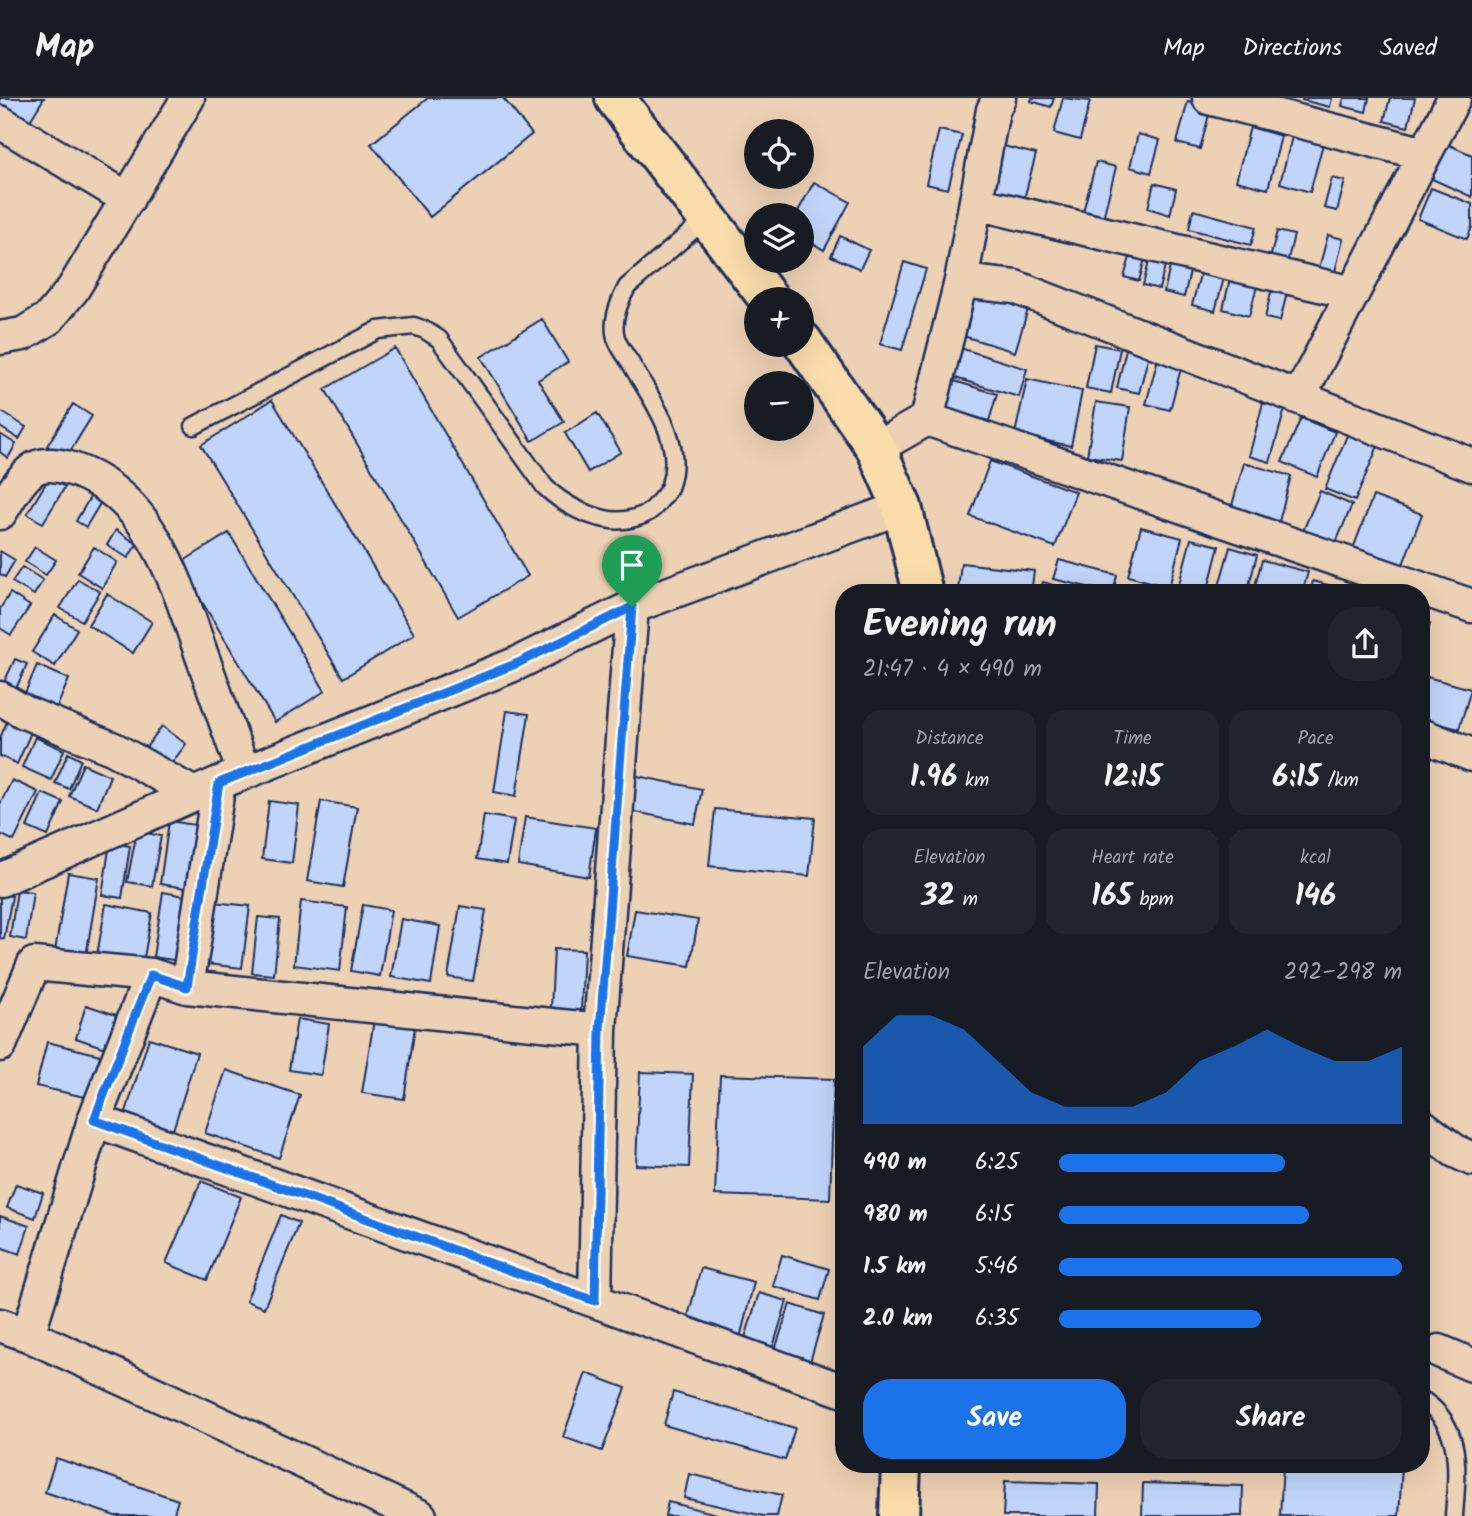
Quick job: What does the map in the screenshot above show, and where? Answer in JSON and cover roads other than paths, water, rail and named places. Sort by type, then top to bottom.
[{"type":"main road","points":[[615,98],[760,287]]},
{"type":"main road","points":[[813,357],[876,448],[902,507],[921,584]]},
{"type":"main road","points":[[899,1516],[901,1473]]},
{"type":"street","points":[[0,338],[23,334],[49,318],[74,289],[188,98]]},
{"type":"street","points":[[1213,98],[1425,154]]},
{"type":"street","points":[[876,448],[927,419],[961,281],[991,102]]},
{"type":"street","points":[[1298,397],[1425,154],[1458,112]]},
{"type":"street","points":[[0,122],[128,199]]},
{"type":"street","points":[[976,203],[1353,293]]},
{"type":"street","points":[[961,281],[1015,287],[1472,465]]},
{"type":"street","points":[[927,419],[1408,584]]},
{"type":"street","points":[[0,513],[33,469],[52,464],[85,473],[116,493],[143,521],[172,571],[219,783],[187,987]]},
{"type":"street","points":[[0,880],[219,783],[518,663],[632,607],[902,507]]},
{"type":"street","points":[[1430,592],[1472,606]]},
{"type":"street","points":[[595,1301],[600,1030],[632,607]]},
{"type":"street","points":[[0,698],[24,712],[114,749],[219,783]]},
{"type":"street","points":[[1430,739],[1472,755]]},
{"type":"street","points":[[0,1045],[34,964],[151,975],[187,987],[600,1030]]},
{"type":"street","points":[[151,975],[14,1330],[420,1516]]},
{"type":"street","points":[[94,1120],[835,1388]]},
{"type":"street","points":[[1430,1132],[1455,1151],[1472,1159]]},
{"type":"street","points":[[1439,1350],[1472,1365]]},
{"type":"lane","points":[[194,426],[378,330],[414,326],[439,339],[545,487],[559,501],[581,513],[609,520],[634,519],[653,510],[670,486],[673,458],[668,430],[616,338],[615,318],[627,287],[707,218]]},
{"type":"lane","points":[[1430,1405],[1446,1419],[1451,1435],[1457,1469],[1454,1516]]}]
